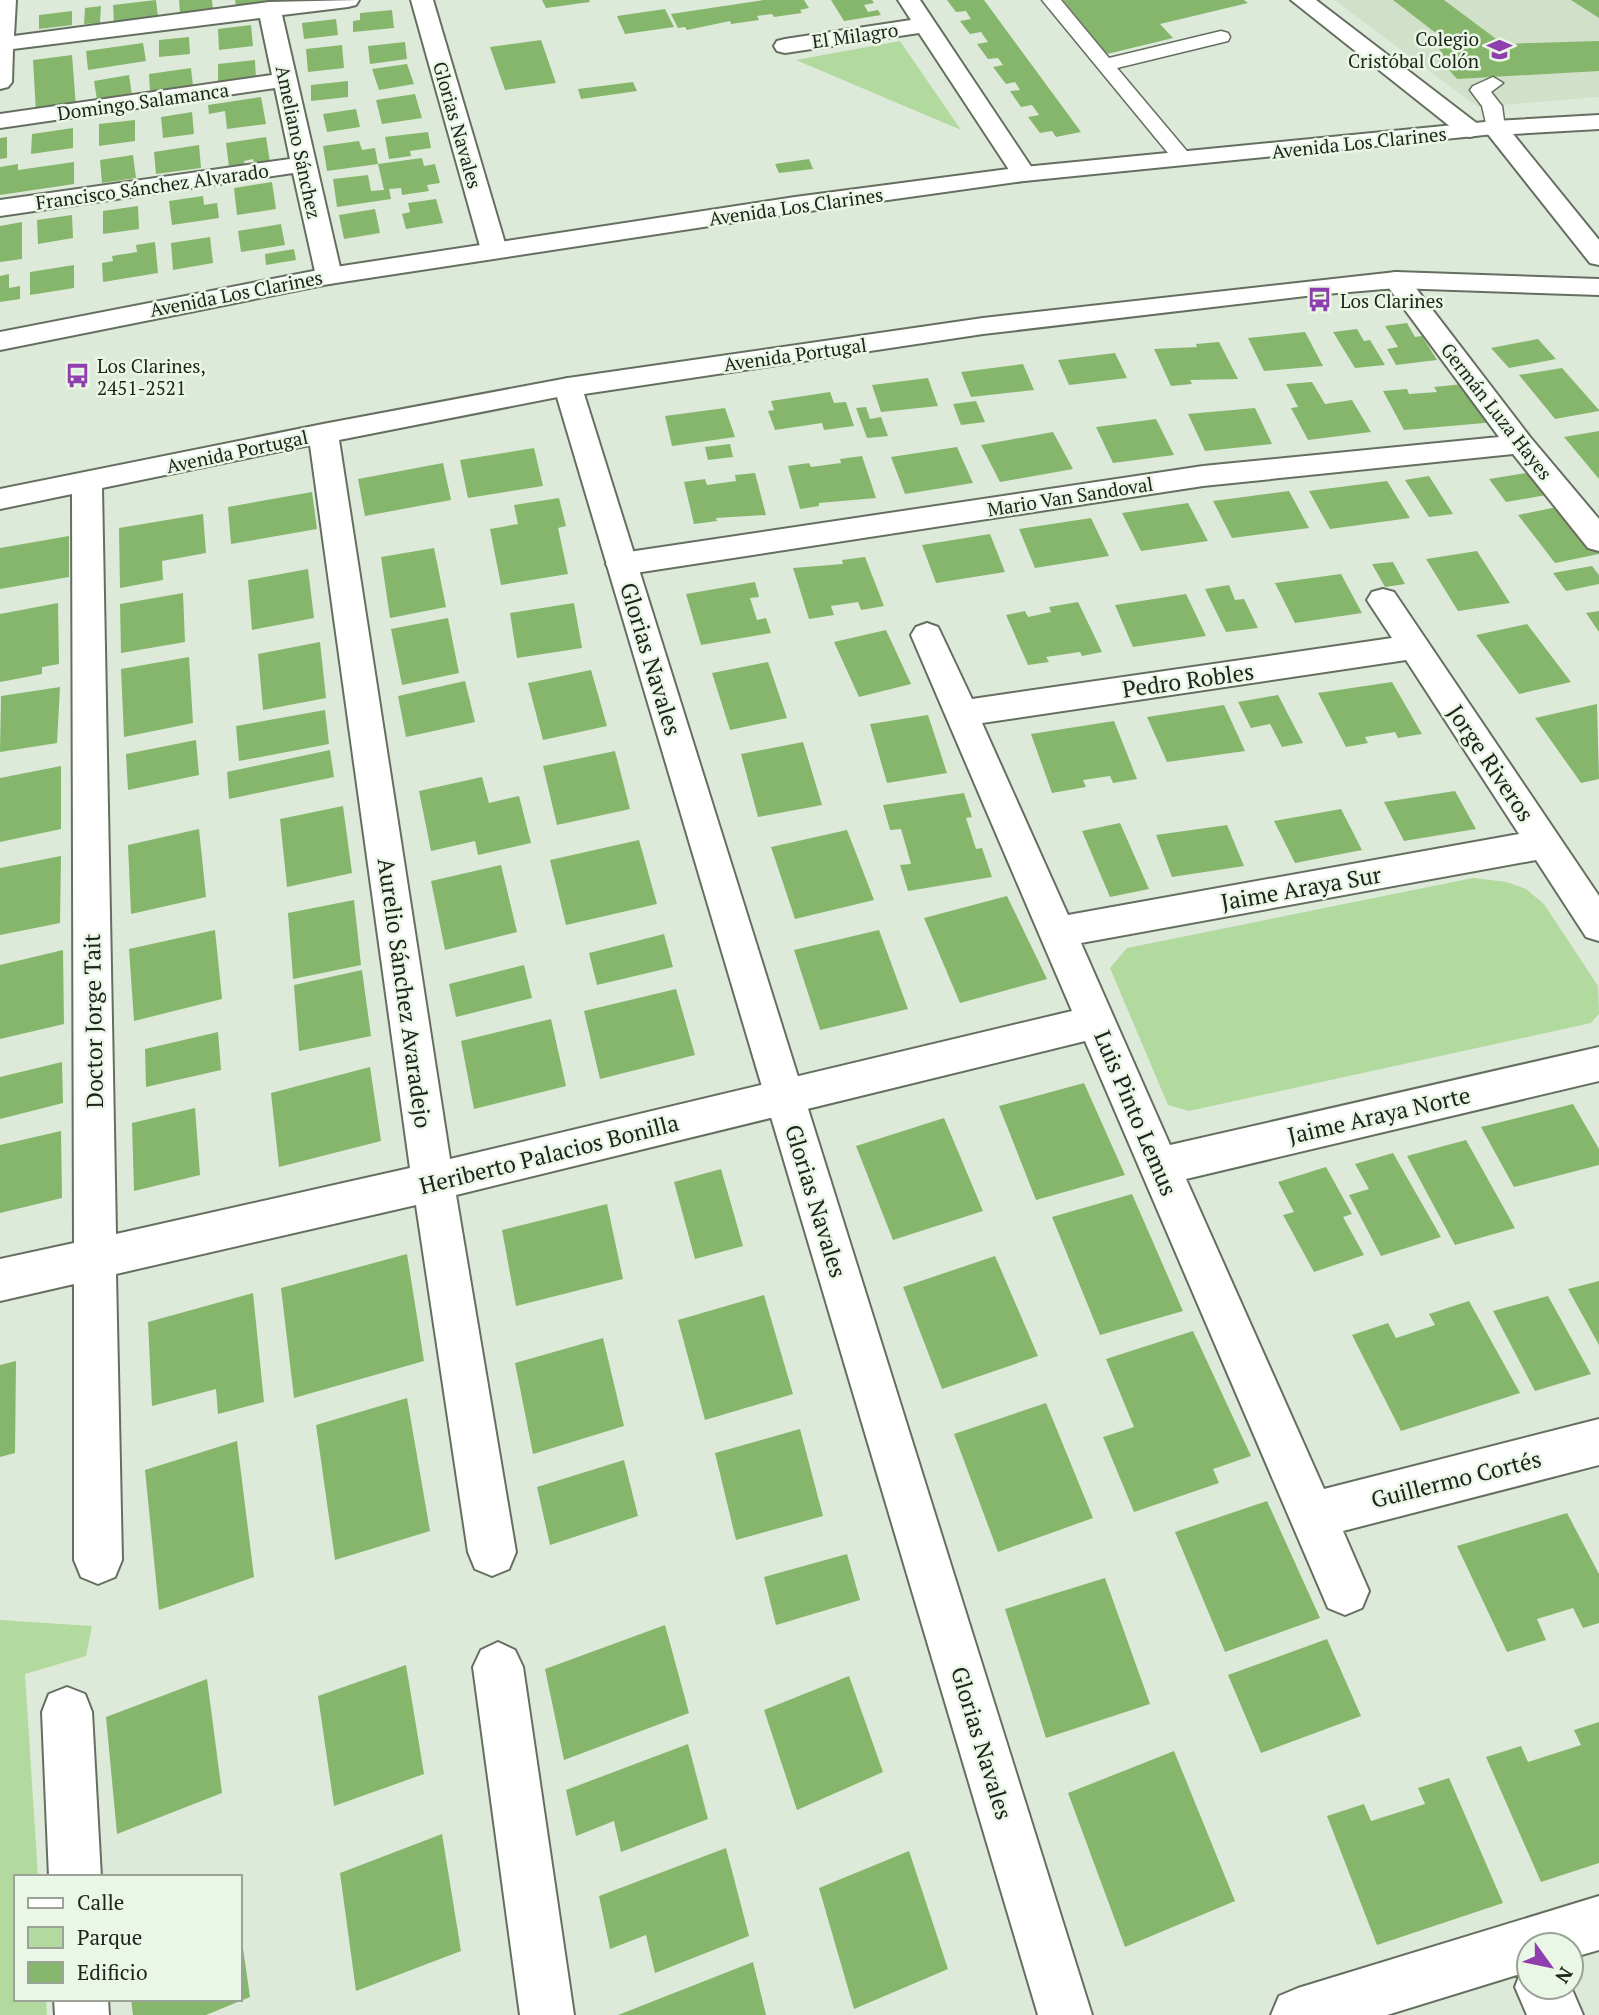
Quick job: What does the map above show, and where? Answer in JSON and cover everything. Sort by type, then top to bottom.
[{"type":"street","points":[[0,82],[5,0]]},
{"type":"street","points":[[2,44],[348,0]]},
{"type":"street","name":"Glorias Navales","points":[[422,0],[494,250]]},
{"type":"street","points":[[909,0],[1024,174]]},
{"type":"street","points":[[1302,0],[1482,129],[1599,257]]},
{"type":"street","name":"Ameliano Sánchez","points":[[269,9],[329,276]]},
{"type":"street","name":"El Milagro","points":[[785,46],[925,25]]},
{"type":"street","name":"Domingo Salamanca","points":[[0,121],[285,80]]},
{"type":"street","name":"Avenida Los Clarines","points":[[0,341],[145,310],[329,276],[795,205],[1024,174],[1482,129],[1599,122]]},
{"type":"street","name":"Francisco Sánchez Alvarado","points":[[0,208],[304,164]]},
{"type":"street","name":"Avenida Portugal","points":[[0,499],[323,433],[568,387],[983,326],[1314,287],[1396,280],[1599,287]]},
{"type":"street","name":"Germán Luza Hayes","points":[[1396,280],[1520,444],[1599,540]]},
{"type":"street","name":"Glorias Navales","points":[[568,387],[1065,2015]]},
{"type":"street","name":"Aurelio Sánchez Avaradejo","points":[[323,433],[433,1182],[492,1552]]},
{"type":"street","name":"Mario Van Sandoval","points":[[622,564],[1203,476],[1520,444]]},
{"type":"street","name":"Doctor Jorge Tait","points":[[88,482],[98,1560]]},
{"type":"street","name":"Jorge Riveros","points":[[1383,600],[1599,926]]},
{"type":"street","name":"Luis Pinto Lemus","points":[[927,635],[1345,1591]]},
{"type":"street","name":"Pedro Robles","points":[[962,713],[1414,647]]},
{"type":"street","name":"Jaime Araya Sur","points":[[1057,932],[1545,844]]},
{"type":"street","name":"Heriberto Palacios Bonilla","points":[[0,1280],[433,1182],[1096,1022]]},
{"type":"street","name":"Jaime Araya Norte","points":[[1159,1166],[1599,1064]]},
{"type":"street","name":"Guillermo Cortés","points":[[1312,1516],[1599,1442]]},
{"type":"street","points":[[498,1667],[547,2015]]},
{"type":"street","points":[[67,1712],[75,1875]]},
{"type":"street","points":[[1298,2015],[1515,1968]]},
{"type":"lane","points":[[1051,0],[1184,160]]},
{"type":"lane","points":[[1105,65],[1221,37]]},
{"type":"lane","points":[[1482,129],[1492,106],[1480,90],[1493,83]]},
{"type":"shaded area","name":"Colegio Cristóbal Colón","points":[[1334,0],[1599,0],[1599,97],[1478,107]]},
{"type":"green space","points":[[900,41],[961,130],[796,60]]},
{"type":"green space","points":[[1473,878],[1507,882],[1526,889],[1544,904],[1598,986],[1599,1014],[1591,1023],[1189,1111],[1168,1105],[1110,968],[1127,948]]},
{"type":"green space","points":[[0,1620],[92,1626],[86,1656],[25,1674],[38,1875],[14,1875],[14,2001],[46,2001],[47,2015],[0,2015]]},
{"type":"building","points":[[156,0],[158,17],[114,23],[113,5]]},
{"type":"building","points":[[179,0],[212,0],[213,10],[180,14]]},
{"type":"building","points":[[235,0],[268,0],[268,2],[236,6]]},
{"type":"building","points":[[542,0],[589,0],[590,2],[546,8]]},
{"type":"building","points":[[764,0],[804,0],[809,8],[800,10],[802,13],[774,17],[772,14],[757,16],[759,20],[731,24],[730,21],[687,30],[685,27],[678,28],[671,14]]},
{"type":"building","points":[[831,0],[872,0],[874,3],[864,5],[868,12],[878,10],[881,15],[844,21]]},
{"type":"building","points":[[947,0],[984,0],[1081,132],[1056,137],[1052,131],[1040,133],[1028,117],[1039,115],[1032,105],[1021,107],[1010,91],[1020,90],[1015,82],[1006,84],[993,67],[1003,65],[998,58],[988,59],[977,44],[988,42],[981,32],[970,34],[960,21],[971,19],[966,11],[956,12]]},
{"type":"building","points":[[1063,0],[1244,0],[1248,3],[1160,24],[1173,38],[1107,54]]},
{"type":"building","points":[[1393,0],[1444,0],[1503,44],[1599,41],[1599,71],[1457,79],[1436,55],[1443,54],[1439,49],[1454,47]]},
{"type":"building","points":[[1571,0],[1599,0],[1599,18]]},
{"type":"building","points":[[101,6],[100,23],[84,24],[85,8]]},
{"type":"building","points":[[665,9],[674,27],[625,34],[617,16]]},
{"type":"building","points":[[392,10],[394,28],[353,32],[353,21],[360,20],[360,13]]},
{"type":"building","points":[[72,11],[72,25],[39,29],[39,15]]},
{"type":"building","points":[[336,19],[338,35],[304,39],[302,23]]},
{"type":"building","points":[[251,25],[253,46],[219,50],[218,29]]},
{"type":"building","points":[[189,37],[190,54],[159,57],[159,40]]},
{"type":"building","points":[[541,40],[556,83],[505,90],[490,47]]},
{"type":"building","points":[[405,42],[407,59],[370,64],[368,46]]},
{"type":"building","points":[[143,43],[146,61],[88,70],[86,51]]},
{"type":"building","points":[[342,45],[344,68],[308,72],[306,49]]},
{"type":"building","points":[[72,55],[76,107],[36,113],[33,60]]},
{"type":"building","points":[[255,60],[256,80],[218,84],[218,64]]},
{"type":"building","points":[[407,64],[414,84],[379,90],[372,69]]},
{"type":"building","points":[[191,68],[193,86],[150,92],[149,74]]},
{"type":"building","points":[[129,75],[132,95],[97,100],[94,81]]},
{"type":"building","points":[[348,81],[348,97],[311,101],[311,85]]},
{"type":"building","points":[[633,82],[637,91],[581,99],[578,89]]},
{"type":"building","points":[[415,94],[422,118],[382,124],[376,100]]},
{"type":"building","points":[[261,97],[266,124],[227,129],[225,111],[209,114],[208,105]]},
{"type":"building","points":[[356,109],[360,127],[327,132],[323,114]]},
{"type":"building","points":[[192,112],[194,134],[163,138],[161,117]]},
{"type":"building","points":[[135,120],[135,141],[99,146],[99,124]]},
{"type":"building","points":[[73,128],[73,148],[31,154],[32,134]]},
{"type":"building","points":[[428,132],[431,148],[410,151],[411,156],[389,159],[385,137]]},
{"type":"building","points":[[7,137],[7,158],[0,159],[0,138]]},
{"type":"building","points":[[266,137],[270,162],[254,164],[253,159],[244,161],[245,165],[229,167],[226,143]]},
{"type":"building","points":[[359,141],[362,150],[375,148],[378,164],[327,171],[323,146]]},
{"type":"building","points":[[199,145],[201,168],[156,174],[154,152]]},
{"type":"building","points":[[133,155],[136,178],[102,183],[100,160]]},
{"type":"building","points":[[422,158],[424,166],[435,164],[440,183],[427,185],[429,191],[402,195],[401,188],[389,189],[391,199],[337,207],[333,179],[368,175],[371,191],[384,190],[378,164]]},
{"type":"building","points":[[809,159],[813,169],[779,173],[775,164]]},
{"type":"building","points":[[74,162],[74,184],[0,195],[0,167],[18,164],[18,170]]},
{"type":"building","points":[[272,182],[276,209],[237,215],[234,188]]},
{"type":"building","points":[[203,196],[204,205],[217,203],[219,218],[172,225],[169,201]]},
{"type":"building","points":[[436,199],[443,223],[406,229],[402,214],[410,212],[408,203]]},
{"type":"building","points":[[138,206],[139,229],[103,234],[103,211]]},
{"type":"building","points":[[375,209],[380,233],[344,239],[339,215]]},
{"type":"building","points":[[72,215],[73,238],[38,244],[37,220]]},
{"type":"building","points":[[22,222],[22,259],[0,262],[0,226]]},
{"type":"building","points":[[281,224],[285,245],[241,252],[238,231]]},
{"type":"building","points":[[210,237],[213,263],[173,270],[171,243]]},
{"type":"building","points":[[155,242],[158,273],[103,282],[102,263],[113,261],[112,256],[137,252],[136,245]]},
{"type":"building","points":[[294,249],[296,260],[266,265],[265,254]]},
{"type":"building","points":[[74,265],[74,288],[30,295],[30,272]]},
{"type":"building","points":[[9,274],[9,288],[20,286],[20,299],[0,302],[0,276]]},
{"type":"building","points":[[1407,323],[1415,337],[1422,336],[1437,360],[1396,365],[1387,349],[1398,347],[1385,326]]},
{"type":"building","points":[[1357,329],[1364,341],[1370,340],[1385,365],[1355,368],[1333,332]]},
{"type":"building","points":[[1305,332],[1323,366],[1264,371],[1248,338]]},
{"type":"building","points":[[1538,339],[1556,359],[1509,368],[1491,348]]},
{"type":"building","points":[[1219,342],[1238,379],[1190,380],[1192,384],[1171,386],[1154,349],[1197,347],[1196,344]]},
{"type":"building","points":[[1115,353],[1127,378],[1069,385],[1058,360]]},
{"type":"building","points":[[1023,364],[1034,390],[971,397],[961,372]]},
{"type":"building","points":[[1562,368],[1599,411],[1555,419],[1519,375]]},
{"type":"building","points":[[928,378],[938,406],[881,412],[872,385]]},
{"type":"building","points":[[1312,382],[1325,404],[1352,400],[1371,432],[1308,440],[1291,408],[1298,407],[1286,384]]},
{"type":"building","points":[[1473,383],[1496,422],[1404,430],[1383,391],[1407,389],[1409,394],[1437,392],[1434,387]]},
{"type":"building","points":[[830,392],[834,403],[846,402],[854,426],[824,430],[822,423],[775,430],[768,411],[774,410],[771,401]]},
{"type":"building","points":[[976,401],[985,422],[961,425],[953,404]]},
{"type":"building","points":[[866,407],[870,419],[881,417],[888,436],[867,438],[856,408]]},
{"type":"building","points":[[725,408],[735,437],[672,446],[665,416]]},
{"type":"building","points":[[1255,408],[1272,444],[1205,451],[1188,414]]},
{"type":"building","points":[[1156,419],[1174,455],[1113,463],[1096,427]]},
{"type":"building","points":[[1599,431],[1599,479],[1564,437]]},
{"type":"building","points":[[1053,432],[1073,469],[1000,482],[981,445]]},
{"type":"building","points":[[730,444],[733,457],[708,460],[705,447]]},
{"type":"building","points":[[957,447],[973,483],[905,494],[891,457]]},
{"type":"building","points":[[534,448],[543,486],[468,498],[460,460]]},
{"type":"building","points":[[862,456],[876,498],[819,503],[819,506],[800,509],[788,466],[809,463],[811,467],[841,463],[840,459]]},
{"type":"building","points":[[443,463],[451,500],[365,516],[358,479]]},
{"type":"building","points":[[1533,472],[1558,493],[1506,502],[1489,479]]},
{"type":"building","points":[[755,473],[766,515],[716,518],[717,521],[694,524],[684,482],[705,479],[707,485],[736,481],[735,475]]},
{"type":"building","points":[[1429,476],[1453,514],[1429,517],[1405,480]]},
{"type":"building","points":[[1387,481],[1410,518],[1330,529],[1309,491]]},
{"type":"building","points":[[1289,491],[1309,528],[1232,538],[1213,501]]},
{"type":"building","points":[[312,492],[317,529],[231,544],[228,507]]},
{"type":"building","points":[[559,498],[566,526],[558,528],[568,574],[501,585],[490,529],[518,524],[514,505]]},
{"type":"building","points":[[1188,503],[1208,541],[1141,551],[1122,513]]},
{"type":"building","points":[[1567,505],[1599,545],[1599,554],[1555,563],[1518,515]]},
{"type":"building","points":[[203,514],[206,553],[162,561],[163,580],[120,588],[119,528]]},
{"type":"building","points":[[1091,518],[1109,556],[1035,568],[1019,529]]},
{"type":"building","points":[[990,534],[1005,572],[936,583],[922,545]]},
{"type":"building","points":[[69,536],[69,577],[0,589],[0,548]]},
{"type":"building","points":[[434,548],[446,607],[390,618],[381,557]]},
{"type":"building","points":[[1477,551],[1510,603],[1458,611],[1426,559]]},
{"type":"building","points":[[865,557],[884,606],[861,610],[858,602],[831,606],[834,615],[809,619],[793,568],[843,564],[842,560]]},
{"type":"building","points":[[1393,562],[1405,584],[1385,587],[1372,564]]},
{"type":"building","points":[[1592,566],[1599,575],[1599,584],[1566,591],[1553,573]]},
{"type":"building","points":[[308,569],[314,618],[252,630],[248,580]]},
{"type":"building","points":[[1341,574],[1362,613],[1295,623],[1275,583]]},
{"type":"building","points":[[755,582],[759,597],[750,598],[757,620],[766,618],[771,633],[701,645],[686,594]]},
{"type":"building","points":[[1229,585],[1235,600],[1244,599],[1258,628],[1226,632],[1205,589]]},
{"type":"building","points":[[183,593],[185,642],[121,653],[120,604]]},
{"type":"building","points":[[1186,594],[1206,636],[1133,647],[1115,605]]},
{"type":"building","points":[[1078,602],[1102,652],[1082,656],[1080,652],[1046,657],[1049,662],[1028,665],[1006,615],[1025,611],[1028,617],[1051,612],[1049,607]]},
{"type":"building","points":[[58,603],[59,664],[42,667],[42,674],[0,682],[0,614]]},
{"type":"building","points":[[574,603],[582,648],[517,658],[510,613]]},
{"type":"building","points":[[1599,611],[1599,632],[1586,613]]},
{"type":"building","points":[[448,618],[459,673],[402,685],[391,629]]},
{"type":"building","points":[[1527,624],[1571,682],[1519,694],[1476,635]]},
{"type":"building","points":[[886,630],[911,684],[859,697],[834,642]]},
{"type":"building","points":[[320,642],[326,698],[263,710],[258,654]]},
{"type":"building","points":[[189,657],[193,723],[124,737],[121,669]]},
{"type":"building","points":[[768,662],[787,718],[730,730],[712,673]]},
{"type":"building","points":[[591,670],[607,726],[543,740],[528,683]]},
{"type":"building","points":[[465,681],[475,722],[406,737],[398,696]]},
{"type":"building","points":[[1392,682],[1422,734],[1398,738],[1395,732],[1365,737],[1368,743],[1346,747],[1318,693]]},
{"type":"building","points":[[60,687],[57,743],[0,752],[1,696]]},
{"type":"building","points":[[1278,695],[1303,743],[1282,747],[1270,724],[1251,728],[1238,702]]},
{"type":"building","points":[[1597,704],[1599,779],[1581,783],[1535,718]]},
{"type":"building","points":[[1224,705],[1245,751],[1167,762],[1147,717]]},
{"type":"building","points":[[325,710],[329,744],[239,761],[236,726]]},
{"type":"building","points":[[928,715],[947,773],[887,783],[870,724]]},
{"type":"building","points":[[1114,721],[1137,779],[1113,783],[1110,776],[1083,780],[1086,787],[1052,793],[1031,734]]},
{"type":"building","points":[[196,740],[199,775],[128,790],[126,754]]},
{"type":"building","points":[[803,742],[822,805],[758,817],[741,754]]},
{"type":"building","points":[[330,750],[334,777],[229,799],[227,772]]},
{"type":"building","points":[[615,751],[630,809],[557,825],[543,766]]},
{"type":"building","points":[[61,766],[61,829],[0,842],[0,778]]},
{"type":"building","points":[[482,777],[489,803],[519,796],[531,843],[478,855],[475,841],[431,851],[419,791]]},
{"type":"building","points":[[1455,791],[1476,829],[1404,841],[1384,802]]},
{"type":"building","points":[[964,793],[972,817],[966,818],[976,849],[982,848],[992,877],[908,891],[900,865],[911,864],[901,829],[890,830],[883,805]]},
{"type":"building","points":[[343,806],[352,873],[287,887],[280,819]]},
{"type":"building","points":[[1341,809],[1362,850],[1295,863],[1274,821]]},
{"type":"building","points":[[1120,823],[1149,889],[1110,897],[1082,831]]},
{"type":"building","points":[[1227,825],[1244,866],[1172,877],[1156,835]]},
{"type":"building","points":[[199,829],[206,897],[131,914],[128,845]]},
{"type":"building","points":[[847,830],[874,900],[795,919],[771,847]]},
{"type":"building","points":[[639,840],[657,904],[566,925],[550,860]]},
{"type":"building","points":[[61,856],[60,923],[0,935],[0,868]]},
{"type":"building","points":[[501,865],[517,932],[445,950],[431,881]]},
{"type":"building","points":[[1007,896],[1047,979],[960,1003],[924,918]]},
{"type":"building","points":[[354,900],[361,965],[293,979],[288,913]]},
{"type":"building","points":[[215,930],[222,999],[134,1021],[129,949]]},
{"type":"building","points":[[879,930],[908,1009],[820,1030],[794,950]]},
{"type":"building","points":[[664,934],[673,967],[597,985],[589,953]]},
{"type":"building","points":[[63,950],[64,1024],[0,1039],[0,965]]},
{"type":"building","points":[[524,965],[532,998],[456,1017],[449,984]]},
{"type":"building","points":[[362,970],[371,1036],[299,1051],[294,985]]},
{"type":"building","points":[[676,989],[695,1055],[600,1079],[584,1011]]},
{"type":"building","points":[[551,1019],[566,1086],[474,1109],[461,1041]]},
{"type":"building","points":[[218,1032],[221,1070],[146,1087],[145,1049]]},
{"type":"building","points":[[62,1062],[63,1103],[0,1119],[0,1077]]},
{"type":"building","points":[[370,1067],[381,1141],[279,1167],[271,1093]]},
{"type":"building","points":[[1084,1083],[1125,1175],[1036,1200],[999,1106]]},
{"type":"building","points":[[1573,1104],[1599,1149],[1599,1165],[1514,1187],[1481,1127]]},
{"type":"building","points":[[195,1108],[200,1175],[134,1191],[132,1123]]},
{"type":"building","points":[[944,1118],[983,1211],[893,1240],[856,1146]]},
{"type":"building","points":[[61,1131],[62,1198],[0,1213],[0,1145]]},
{"type":"building","points":[[1466,1140],[1515,1228],[1455,1245],[1407,1156]]},
{"type":"building","points":[[1393,1153],[1441,1237],[1381,1256],[1349,1195],[1369,1189],[1355,1164]]},
{"type":"building","points":[[1326,1167],[1352,1214],[1343,1217],[1364,1255],[1314,1272],[1283,1215],[1294,1212],[1278,1182]]},
{"type":"building","points":[[721,1169],[743,1246],[695,1259],[674,1182]]},
{"type":"building","points":[[1132,1194],[1183,1311],[1100,1335],[1052,1217]]},
{"type":"building","points":[[607,1204],[623,1279],[516,1306],[502,1230]]},
{"type":"building","points":[[407,1254],[424,1361],[294,1398],[281,1288]]},
{"type":"building","points":[[995,1256],[1038,1356],[942,1389],[903,1287]]},
{"type":"building","points":[[1599,1281],[1599,1345],[1568,1289]]},
{"type":"building","points":[[253,1293],[264,1402],[218,1414],[216,1389],[152,1406],[148,1322]]},
{"type":"building","points":[[764,1295],[793,1394],[705,1420],[678,1320]]},
{"type":"building","points":[[1548,1296],[1591,1374],[1535,1391],[1493,1311]]},
{"type":"building","points":[[1469,1301],[1520,1393],[1401,1431],[1352,1335],[1388,1323],[1396,1338],[1435,1325],[1429,1314]]},
{"type":"building","points":[[1193,1331],[1251,1456],[1213,1469],[1219,1483],[1134,1512],[1103,1437],[1134,1427],[1106,1359]]},
{"type":"building","points":[[603,1338],[624,1426],[533,1454],[515,1363]]},
{"type":"building","points":[[16,1361],[15,1453],[0,1457],[0,1365]]},
{"type":"building","points":[[407,1398],[430,1531],[335,1560],[316,1425]]},
{"type":"building","points":[[1046,1403],[1093,1518],[998,1552],[954,1434]]},
{"type":"building","points":[[800,1429],[823,1516],[736,1540],[715,1453]]},
{"type":"building","points":[[237,1441],[254,1577],[159,1610],[145,1470]]},
{"type":"building","points":[[624,1460],[638,1516],[550,1545],[537,1487]]},
{"type":"building","points":[[1267,1501],[1320,1618],[1225,1652],[1175,1532]]},
{"type":"building","points":[[1567,1513],[1599,1574],[1599,1623],[1583,1628],[1573,1608],[1537,1619],[1546,1640],[1507,1652],[1457,1546]]},
{"type":"building","points":[[847,1554],[860,1600],[776,1625],[764,1577]]},
{"type":"building","points":[[1105,1578],[1150,1704],[1046,1738],[1005,1609]]},
{"type":"building","points":[[665,1625],[689,1713],[564,1760],[545,1669]]},
{"type":"building","points":[[1327,1639],[1361,1716],[1261,1753],[1228,1675]]},
{"type":"building","points":[[406,1665],[424,1774],[334,1806],[318,1696]]},
{"type":"building","points":[[849,1676],[883,1772],[797,1810],[764,1710]]},
{"type":"building","points":[[207,1679],[222,1793],[117,1834],[106,1717]]},
{"type":"building","points":[[1599,1722],[1599,1863],[1541,1882],[1486,1757],[1521,1746],[1528,1762],[1581,1745],[1574,1730]]},
{"type":"building","points":[[688,1744],[708,1819],[621,1852],[614,1821],[576,1836],[566,1790]]},
{"type":"building","points":[[1174,1751],[1235,1901],[1125,1947],[1068,1793]]},
{"type":"building","points":[[1449,1778],[1503,1903],[1377,1945],[1327,1816],[1364,1804],[1371,1821],[1425,1804],[1418,1788]]},
{"type":"building","points":[[442,1834],[461,1951],[356,1991],[340,1873]]},
{"type":"building","points":[[726,1848],[749,1936],[655,1973],[646,1935],[610,1949],[599,1896]]},
{"type":"building","points":[[909,1851],[948,1969],[854,2009],[819,1888]]},
{"type":"building","points":[[242,1941],[250,1997],[242,2000]]},
{"type":"building","points":[[753,1962],[766,2015],[618,2015]]},
{"type":"building","points":[[131,2001],[240,2001],[206,2015],[133,2015]]},
{"type":"place","name":"Colegio Cristóbal Colón","points":[[1499,49]]},
{"type":"place","name":"Los Clarines","points":[[1320,300]]},
{"type":"place","name":"Los Clarines, 2451-2521","points":[[77,376]]}]
